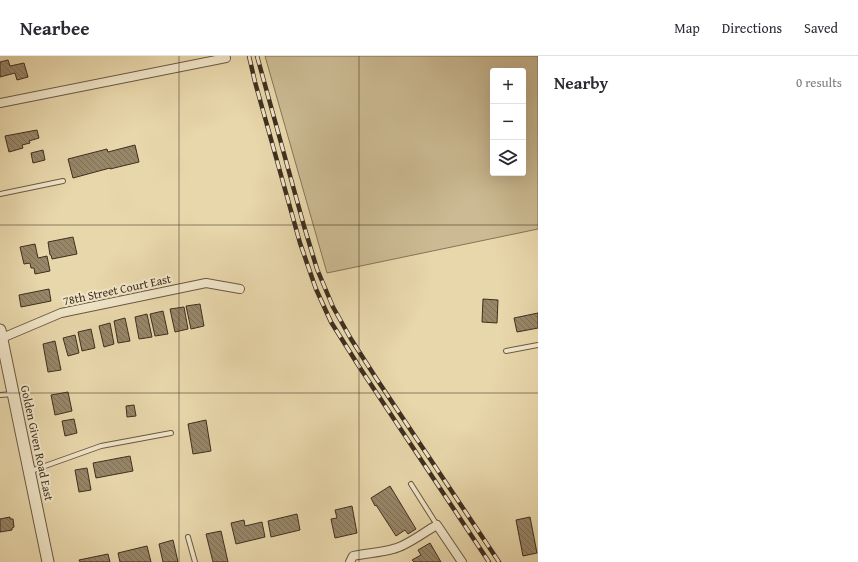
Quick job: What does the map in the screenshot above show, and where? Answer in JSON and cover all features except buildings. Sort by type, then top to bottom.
[{"type":"street","points":[[0,103],[226,58]]},
{"type":"street","name":"78th Street Court East","points":[[1,334],[61,313],[206,283],[240,289]]},
{"type":"street","name":"Golden Given Road East","points":[[1,334],[48,562]]},
{"type":"street","points":[[350,562],[353,556],[394,549],[436,525],[462,562]]},
{"type":"lane","points":[[0,194],[63,181]]},
{"type":"lane","points":[[506,351],[538,345]]},
{"type":"lane","points":[[0,395],[13,394]]},
{"type":"lane","points":[[29,472],[101,446],[171,433]]},
{"type":"lane","points":[[411,484],[436,525]]},
{"type":"lane","points":[[188,537],[195,562]]},
{"type":"shaded area","points":[[265,56],[538,56],[538,229],[327,273]]},
{"type":"railway","points":[[249,56],[300,243],[316,289],[331,322],[489,562]]},
{"type":"railway","points":[[257,56],[317,269],[333,307],[376,378],[499,562]]}]
